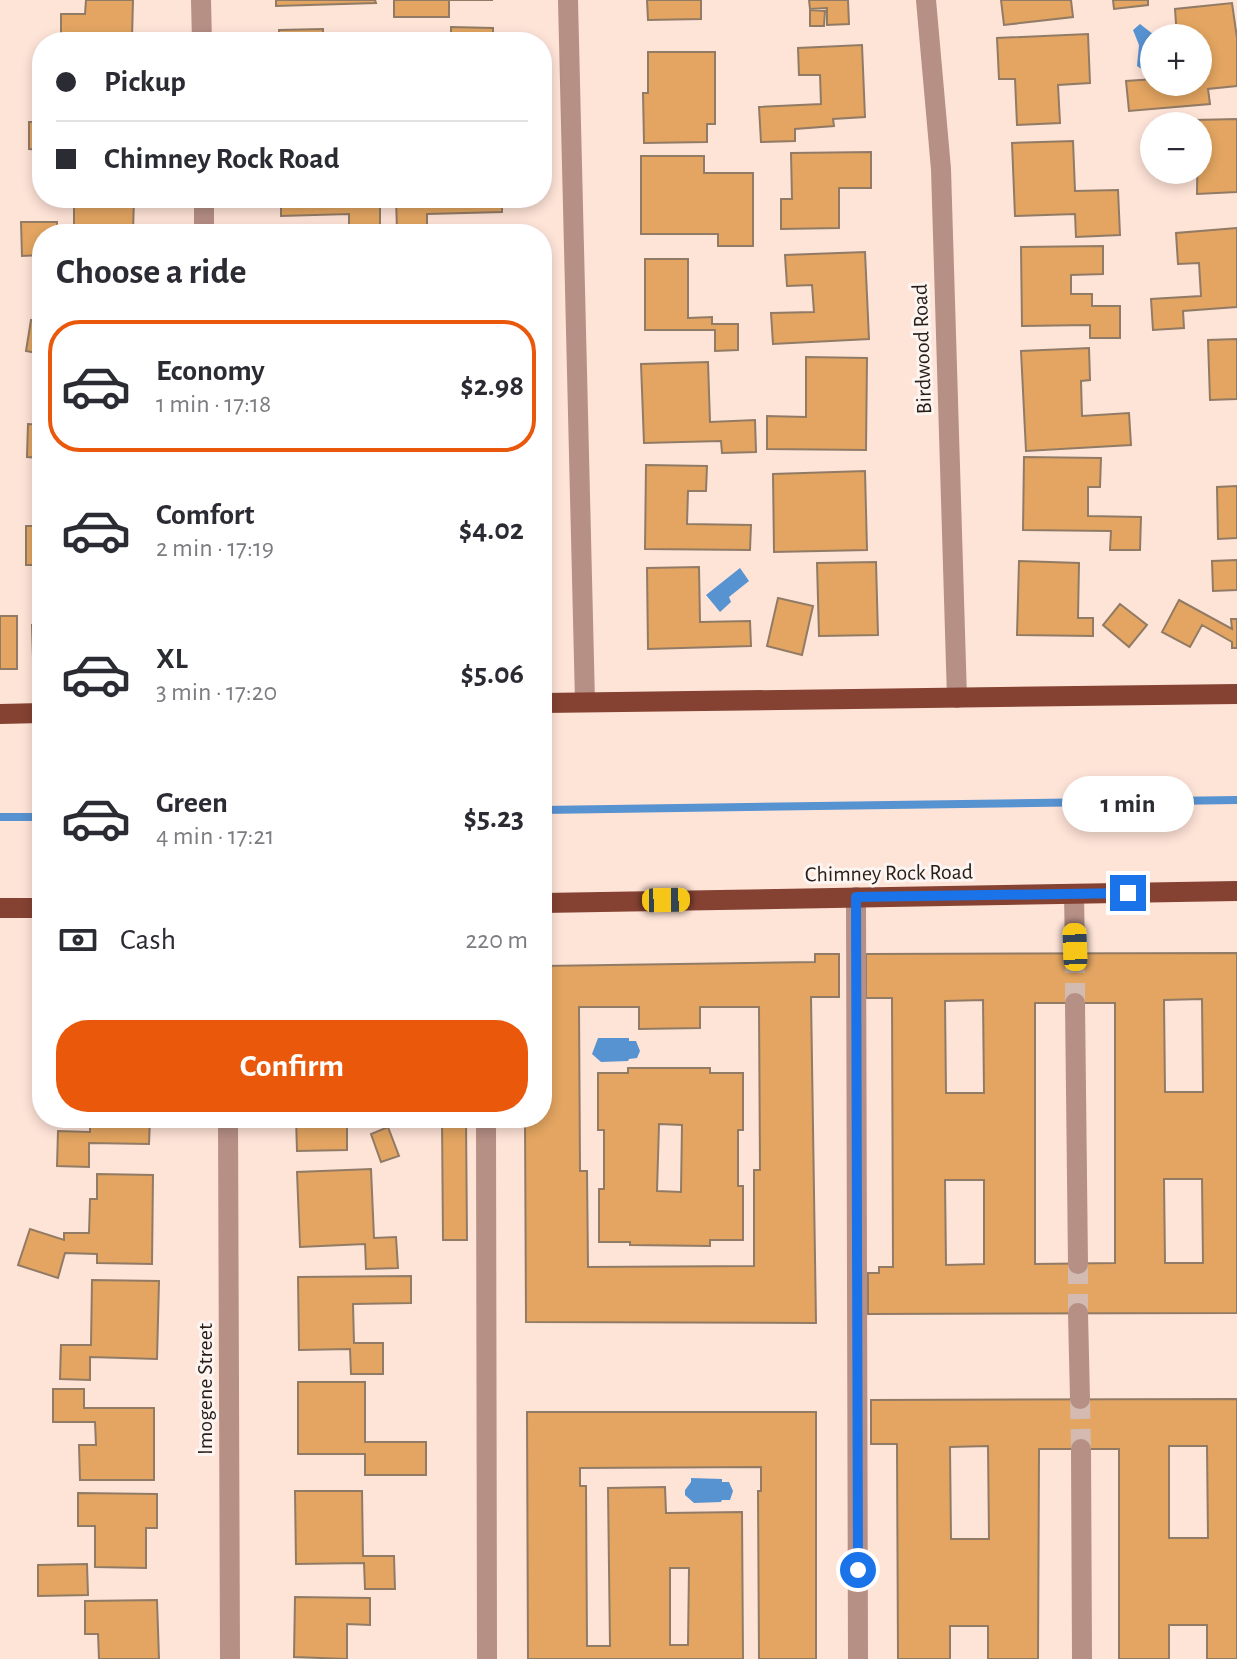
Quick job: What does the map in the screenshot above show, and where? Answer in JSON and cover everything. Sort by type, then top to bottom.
[{"type":"main road","points":[[552,703],[1237,694]]},
{"type":"main road","points":[[0,714],[32,713]]},
{"type":"main road","name":"Chimney Rock Road","points":[[552,903],[1237,891]]},
{"type":"main road","points":[[0,908],[32,908]]},
{"type":"street","points":[[201,0],[202,32]]},
{"type":"street","points":[[568,0],[585,702]]},
{"type":"street","name":"Birdwood Road","points":[[926,0],[941,169],[957,698]]},
{"type":"street","points":[[1074,894],[1075,953]]},
{"type":"street","points":[[856,897],[858,1659]]},
{"type":"street","points":[[1075,1003],[1078,1264]]},
{"type":"street","name":"Imogene Street","points":[[228,1128],[230,1659]]},
{"type":"street","points":[[486,1128],[487,1659]]},
{"type":"street","points":[[1078,1313],[1080,1399]]},
{"type":"street","points":[[1081,1449],[1082,1659]]},
{"type":"water","points":[[1140,24],[1140,68],[1137,66],[1139,45],[1133,30]]},
{"type":"water","points":[[740,568],[749,581],[729,597],[731,602],[720,612],[706,595]]},
{"type":"water","points":[[598,1038],[629,1038],[629,1041],[636,1041],[640,1051],[637,1058],[628,1061],[601,1062],[592,1054]]},
{"type":"water","points":[[691,1478],[729,1482],[733,1491],[730,1500],[694,1503],[685,1495]]},
{"type":"building","points":[[86,0],[133,0],[132,32],[61,32],[61,14],[85,14]]},
{"type":"building","points":[[276,0],[375,0],[376,3],[276,6]]},
{"type":"building","points":[[394,0],[449,0],[449,17],[394,17]]},
{"type":"building","points":[[647,0],[701,0],[701,19],[648,20]]},
{"type":"building","points":[[809,0],[848,0],[849,24],[827,25],[827,8],[810,9]]},
{"type":"building","points":[[1001,0],[1071,0],[1073,17],[1004,25]]},
{"type":"building","points":[[1113,0],[1148,0],[1148,5],[1114,9]]},
{"type":"building","points":[[1232,3],[1237,38],[1237,86],[1212,89],[1212,24],[1176,24],[1175,9]]},
{"type":"building","points":[[810,10],[825,11],[824,26],[810,26]]},
{"type":"building","points":[[451,27],[493,28],[493,32],[451,32]]},
{"type":"building","points":[[323,29],[323,32],[279,32]]},
{"type":"building","points":[[1088,34],[1090,83],[1058,85],[1060,123],[1017,125],[1015,79],[999,79],[997,38]]},
{"type":"building","points":[[862,45],[865,117],[833,119],[834,126],[795,129],[795,141],[761,142],[759,107],[821,104],[820,75],[799,75],[798,48]]},
{"type":"building","points":[[648,52],[715,52],[715,124],[707,124],[707,142],[644,143],[643,93],[648,93]]},
{"type":"building","points":[[1140,80],[1140,96],[1209,96],[1210,104],[1129,111],[1126,81]]},
{"type":"building","points":[[1237,119],[1237,192],[1197,194],[1197,184],[1212,184],[1212,120]]},
{"type":"building","points":[[29,122],[32,122],[32,149],[29,149]]},
{"type":"building","points":[[1073,141],[1075,191],[1118,190],[1120,235],[1076,237],[1075,214],[1015,216],[1012,143]]},
{"type":"building","points":[[871,152],[871,188],[839,188],[839,228],[781,229],[781,199],[792,199],[791,153]]},
{"type":"building","points":[[641,156],[704,156],[704,173],[753,173],[753,246],[718,246],[718,234],[641,234]]},
{"type":"building","points":[[74,208],[134,208],[133,224],[74,224]]},
{"type":"building","points":[[281,208],[380,208],[380,224],[349,224],[349,214],[281,216]]},
{"type":"building","points":[[396,208],[502,208],[502,212],[427,214],[427,224],[397,224]]},
{"type":"building","points":[[21,222],[57,222],[32,224],[32,256],[22,256]]},
{"type":"building","points":[[1237,228],[1237,307],[1183,311],[1184,328],[1153,330],[1151,299],[1201,296],[1199,263],[1178,264],[1176,233]]},
{"type":"building","points":[[1103,246],[1103,274],[1071,275],[1071,294],[1092,294],[1092,306],[1120,306],[1120,338],[1090,338],[1090,325],[1022,326],[1021,247]]},
{"type":"building","points":[[865,252],[869,339],[773,344],[771,313],[814,312],[812,285],[787,286],[785,255]]},
{"type":"building","points":[[645,259],[688,259],[688,318],[712,317],[712,324],[738,324],[738,350],[715,351],[715,330],[645,330]]},
{"type":"building","points":[[31,320],[32,352],[26,351]]},
{"type":"building","points":[[1237,339],[1237,399],[1210,400],[1208,340]]},
{"type":"building","points":[[1089,348],[1090,380],[1081,381],[1082,416],[1129,413],[1131,445],[1026,451],[1021,351]]},
{"type":"building","points":[[806,357],[867,358],[866,450],[767,449],[767,416],[806,417]]},
{"type":"building","points":[[708,362],[710,422],[755,420],[756,452],[722,453],[721,441],[644,443],[641,364]]},
{"type":"building","points":[[28,424],[32,424],[32,457],[27,457]]},
{"type":"building","points":[[1024,457],[1101,458],[1100,487],[1088,487],[1088,516],[1141,517],[1140,550],[1110,550],[1111,531],[1023,530]]},
{"type":"building","points":[[646,465],[707,466],[706,491],[688,491],[687,524],[751,525],[750,550],[645,549]]},
{"type":"building","points":[[865,471],[867,550],[774,552],[773,474]]},
{"type":"building","points":[[1237,486],[1237,538],[1218,539],[1217,487]]},
{"type":"building","points":[[26,526],[32,526],[32,565],[26,565]]},
{"type":"building","points":[[1237,560],[1237,590],[1213,591],[1212,561]]},
{"type":"building","points":[[1019,561],[1079,563],[1078,618],[1093,618],[1093,636],[1017,635]]},
{"type":"building","points":[[876,562],[878,635],[819,636],[817,563]]},
{"type":"building","points":[[699,567],[700,622],[750,621],[751,646],[648,649],[647,568]]},
{"type":"building","points":[[778,598],[813,606],[802,655],[767,646]]},
{"type":"building","points":[[1179,600],[1232,629],[1231,619],[1237,619],[1237,648],[1232,648],[1232,642],[1202,625],[1190,647],[1162,632]]},
{"type":"building","points":[[1120,604],[1147,625],[1129,647],[1103,625]]},
{"type":"building","points":[[0,616],[17,616],[17,669],[0,669]]},
{"type":"building","points":[[1237,953],[1237,1313],[868,1314],[868,1273],[879,1273],[879,1267],[893,1267],[892,998],[866,998],[866,954]],"holes":[[[1202,999],[1203,1092],[1165,1092],[1164,1000]],[[983,1000],[984,1093],[946,1093],[945,1001]],[[1035,1003],[1115,1003],[1115,1263],[1035,1264]],[[1164,1179],[1202,1179],[1203,1263],[1165,1263]],[[945,1180],[984,1180],[984,1264],[946,1265]]]},
{"type":"building","points":[[815,954],[839,954],[839,997],[811,997],[816,1323],[526,1322],[525,1128],[552,1128],[552,966],[815,962]],"holes":[[[579,1007],[639,1007],[639,1029],[700,1028],[700,1007],[759,1007],[760,1170],[754,1170],[754,1266],[588,1267],[587,1171],[580,1171]]]},
{"type":"building","points":[[628,1068],[710,1068],[710,1073],[743,1073],[743,1130],[738,1130],[738,1186],[743,1186],[743,1240],[710,1240],[710,1246],[599,1242],[599,1189],[604,1189],[604,1130],[598,1130],[598,1073],[628,1073]],"holes":[[[659,1124],[682,1125],[681,1192],[657,1191]]]},
{"type":"building","points":[[90,1128],[150,1128],[149,1144],[89,1143],[89,1167],[57,1166],[58,1131],[90,1132]]},
{"type":"building","points":[[296,1128],[347,1128],[347,1150],[297,1151]]},
{"type":"building","points":[[388,1128],[399,1156],[381,1162],[371,1134]]},
{"type":"building","points":[[442,1128],[466,1128],[467,1240],[443,1240]]},
{"type":"building","points":[[371,1169],[374,1238],[396,1237],[398,1268],[366,1269],[365,1244],[300,1247],[297,1172]]},
{"type":"building","points":[[97,1174],[153,1175],[152,1264],[97,1263],[97,1254],[65,1253],[58,1278],[18,1265],[30,1229],[64,1240],[64,1233],[89,1233],[90,1199],[97,1199]]},
{"type":"building","points":[[411,1276],[411,1303],[353,1304],[354,1343],[383,1343],[383,1374],[351,1374],[350,1349],[299,1350],[298,1277]]},
{"type":"building","points":[[92,1280],[159,1281],[157,1359],[90,1357],[90,1380],[60,1379],[61,1345],[91,1345]]},
{"type":"building","points":[[298,1382],[365,1382],[365,1442],[426,1442],[426,1475],[365,1475],[365,1454],[298,1454]]},
{"type":"building","points":[[53,1389],[84,1389],[84,1408],[154,1408],[154,1480],[80,1480],[79,1445],[96,1445],[95,1422],[53,1422]]},
{"type":"building","points":[[1237,1399],[1237,1659],[1207,1659],[1207,1625],[1169,1625],[1169,1659],[1119,1659],[1119,1449],[1039,1449],[1038,1659],[988,1659],[988,1626],[950,1626],[950,1659],[898,1659],[897,1444],[871,1444],[871,1400]],"holes":[[[988,1446],[989,1539],[951,1539],[950,1447]],[[1169,1446],[1207,1446],[1208,1538],[1169,1538]]]},
{"type":"building","points":[[527,1412],[816,1412],[816,1659],[759,1659],[758,1491],[761,1491],[761,1467],[580,1468],[580,1486],[586,1486],[587,1646],[610,1646],[608,1488],[665,1487],[666,1513],[742,1512],[743,1659],[528,1659]],"holes":[[[670,1568],[689,1568],[688,1645],[670,1645]]]},
{"type":"building","points":[[295,1491],[362,1491],[363,1556],[394,1556],[395,1589],[365,1589],[364,1563],[296,1564]]},
{"type":"building","points":[[78,1493],[157,1494],[157,1528],[146,1528],[146,1568],[95,1567],[95,1526],[78,1526]]},
{"type":"building","points":[[87,1564],[88,1595],[38,1596],[38,1565]]},
{"type":"building","points":[[295,1597],[370,1598],[370,1625],[347,1624],[347,1659],[294,1657]]},
{"type":"building","points":[[157,1600],[159,1659],[99,1659],[98,1634],[85,1634],[85,1601]]},
{"type":"waterway","points":[[552,810],[1237,800]]},
{"type":"waterway","points":[[0,817],[32,817]]},
{"type":"tunnel","points":[[1075,953],[1075,1003]]},
{"type":"tunnel","points":[[1078,1264],[1078,1313]]},
{"type":"tunnel","points":[[1080,1399],[1081,1449]]},
{"type":"route","points":[[858,1570],[856,897],[1128,893]]}]
